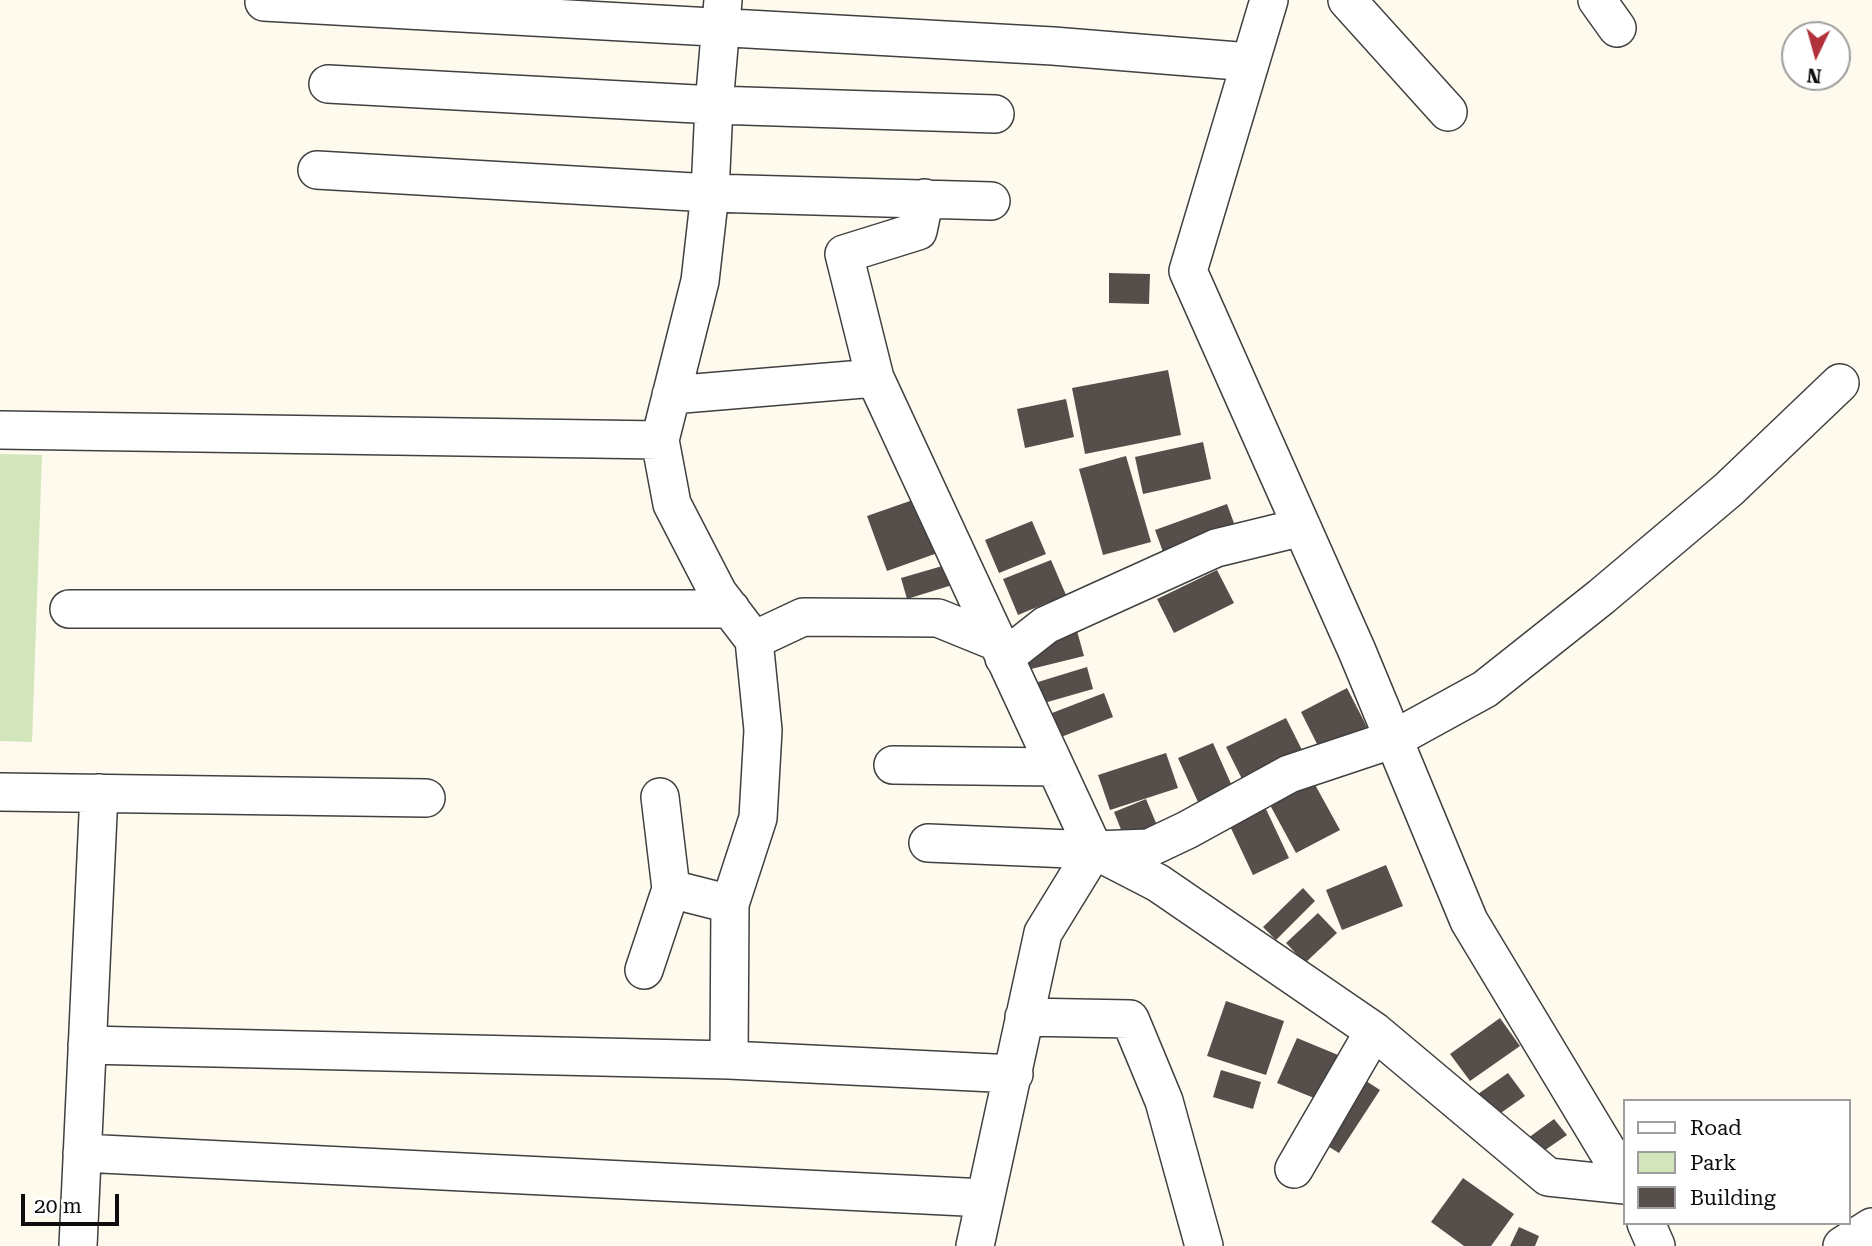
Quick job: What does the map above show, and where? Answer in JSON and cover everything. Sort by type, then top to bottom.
[{"type":"street","points":[[1269,0],[1188,271],[1394,739],[1469,921],[1624,1181]]},
{"type":"street","points":[[264,2],[722,13],[1053,46],[1250,62]]},
{"type":"street","points":[[1355,2],[1448,112]]},
{"type":"street","points":[[722,13],[700,281],[660,440],[672,504],[718,593],[754,640],[763,730],[758,817],[730,904],[729,1060]]},
{"type":"street","points":[[328,84],[714,104],[995,114]]},
{"type":"street","points":[[317,170],[709,193],[990,201]]},
{"type":"street","points":[[925,198],[918,231],[844,254],[875,378],[1094,850],[1158,883],[1374,1031],[1548,1177],[1624,1183]]},
{"type":"street","points":[[671,395],[875,378]]},
{"type":"street","points":[[928,843],[1094,850],[1149,848],[1289,774],[1394,739],[1485,689],[1601,597],[1729,488],[1840,383]]},
{"type":"street","points":[[0,430],[660,440]]},
{"type":"street","points":[[1001,650],[1046,625],[1216,548],[1302,527]]},
{"type":"street","points":[[69,609],[731,609]]},
{"type":"street","points":[[754,640],[803,617],[938,618],[1001,650]]},
{"type":"street","points":[[893,765],[1055,767]]},
{"type":"street","points":[[0,792],[426,798]]},
{"type":"street","points":[[78,1246],[99,793]]},
{"type":"street","points":[[644,970],[671,889],[660,797]]},
{"type":"street","points":[[975,1246],[1043,933],[1094,850]]},
{"type":"street","points":[[671,889],[730,904]]},
{"type":"street","points":[[1024,1017],[1130,1019],[1164,1101],[1203,1246]]},
{"type":"street","points":[[1294,1169],[1374,1031]]},
{"type":"street","points":[[87,1045],[729,1060],[1014,1074]]},
{"type":"street","points":[[82,1153],[985,1198]]},
{"type":"street","points":[[1647,1225],[1656,1246]]},
{"type":"street","points":[[1842,1246],[1872,1227]]},
{"type":"green space","points":[[0,454],[42,455],[32,742],[0,741]]},
{"type":"building","points":[[1109,273],[1150,274],[1149,304],[1109,303]]},
{"type":"building","points":[[1168,370],[1181,435],[1085,454],[1072,388]]},
{"type":"building","points":[[1066,399],[1074,437],[1025,448],[1017,409]]},
{"type":"building","points":[[1203,442],[1211,479],[1143,494],[1135,457]]},
{"type":"building","points":[[1126,456],[1151,542],[1103,555],[1079,469]]},
{"type":"building","points":[[927,495],[946,550],[887,571],[867,516]]},
{"type":"building","points":[[1227,504],[1239,537],[1167,563],[1155,530]]},
{"type":"building","points":[[1032,521],[1046,554],[999,573],[985,540]]},
{"type":"building","points":[[1051,560],[1066,595],[1018,615],[1003,579]]},
{"type":"building","points":[[956,562],[962,582],[907,599],[901,578]]},
{"type":"building","points":[[1217,570],[1234,603],[1174,633],[1157,599]]},
{"type":"building","points":[[1077,631],[1084,656],[1023,671],[1017,646]]},
{"type":"building","points":[[1087,667],[1093,689],[1044,703],[1038,682]]},
{"type":"building","points":[[1347,688],[1367,727],[1320,750],[1301,712]]},
{"type":"building","points":[[1104,693],[1113,717],[1061,737],[1052,713]]},
{"type":"building","points":[[1286,718],[1304,754],[1244,783],[1226,747]]},
{"type":"building","points":[[1213,743],[1232,786],[1198,802],[1178,758]]},
{"type":"building","points":[[1166,753],[1178,788],[1110,810],[1098,775]]},
{"type":"building","points":[[1313,781],[1340,830],[1296,853],[1270,805]]},
{"type":"building","points":[[1146,799],[1159,830],[1126,842],[1114,812]]},
{"type":"building","points":[[1265,807],[1289,858],[1253,875],[1229,824]]},
{"type":"building","points":[[1386,865],[1403,906],[1342,930],[1326,890]]},
{"type":"building","points":[[1303,888],[1315,901],[1276,940],[1263,927]]},
{"type":"building","points":[[1318,913],[1337,933],[1305,963],[1286,943]]},
{"type":"building","points":[[1226,1001],[1284,1021],[1266,1075],[1207,1056]]},
{"type":"building","points":[[1500,1018],[1520,1046],[1470,1081],[1450,1054]]},
{"type":"building","points":[[1297,1038],[1343,1057],[1324,1102],[1277,1083]]},
{"type":"building","points":[[1221,1070],[1261,1082],[1253,1109],[1213,1097]]},
{"type":"building","points":[[1508,1073],[1525,1096],[1495,1117],[1478,1094]]},
{"type":"building","points":[[1363,1079],[1380,1090],[1339,1153],[1321,1142]]},
{"type":"building","points":[[1554,1119],[1567,1135],[1535,1157],[1524,1141]]},
{"type":"building","points":[[1463,1178],[1514,1214],[1491,1246],[1464,1246],[1431,1222]]},
{"type":"building","points":[[1519,1227],[1539,1236],[1535,1246],[1510,1246]]}]
